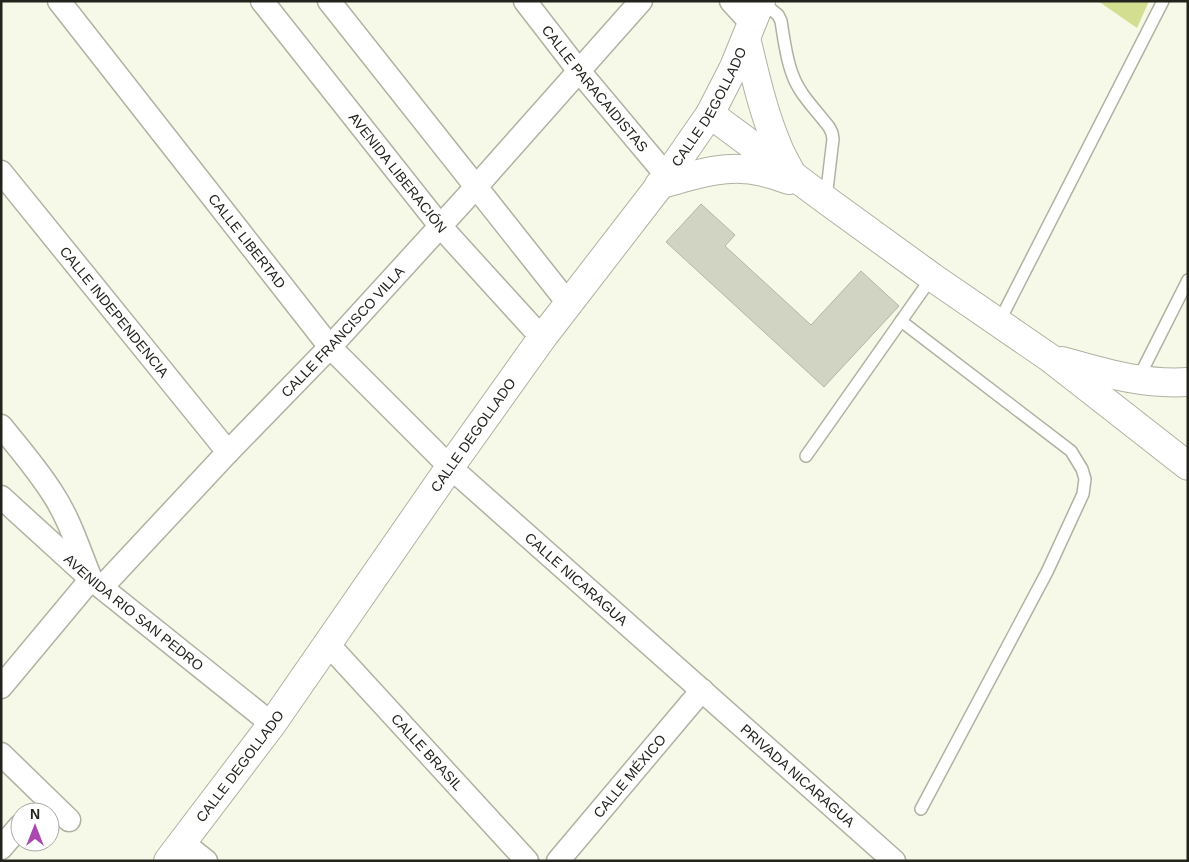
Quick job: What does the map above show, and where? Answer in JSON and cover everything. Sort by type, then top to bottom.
[{"type":"main road","name":"CALLE DEGOLLADO","points":[[175,851],[272,724],[542,338],[663,181],[710,114],[734,67],[753,21]]},
{"type":"main road","points":[[753,21],[759,88],[770,124],[778,147],[808,187]]},
{"type":"main road","points":[[710,114],[932,277],[1050,358],[1188,466]]},
{"type":"main road","points":[[663,181],[729,168],[742,168],[763,172],[808,187]]},
{"type":"main road","points":[[1050,358],[1137,380],[1188,382]]},
{"type":"street","name":"CALLE LIBERTAD","points":[[59,1],[330,348],[450,467]]},
{"type":"street","name":"AVENIDA LIBERACIÓN","points":[[262,1],[441,226],[542,338]]},
{"type":"street","points":[[329,1],[568,303]]},
{"type":"street","name":"CALLE PARACAIDISTAS","points":[[525,1],[663,181]]},
{"type":"street","name":"CALLE FRANCISCO VILLA","points":[[1,687],[96,583],[330,348],[641,1]]},
{"type":"street","points":[[731,1],[753,21]]},
{"type":"street","name":"CALLE INDEPENDENCIA","points":[[1,172],[228,452]]},
{"type":"street","points":[[1,426],[53,493],[96,583]]},
{"type":"street","name":"CALLE NICARAGUA","points":[[450,467],[702,690]]},
{"type":"street","name":"AVENIDA RIO SAN PEDRO","points":[[1,497],[96,583],[272,724]]},
{"type":"street","name":"CALLE BRASIL","points":[[328,643],[527,861]]},
{"type":"street","name":"CALLE MÉXICO","points":[[558,861],[702,690]]},
{"type":"street","name":"PRIVADA NICARAGUA","points":[[702,690],[894,861]]},
{"type":"street","points":[[1,754],[37,802]]},
{"type":"street","points":[[60,815],[69,820]]},
{"type":"street","points":[[1,848],[10,838]]},
{"type":"street","points":[[175,851],[206,861]]},
{"type":"lane","points":[[998,322],[1163,1]]},
{"type":"lane","points":[[753,21],[778,15],[781,21],[793,78],[832,133],[833,139],[808,187]]},
{"type":"lane","points":[[806,456],[932,277]]},
{"type":"lane","points":[[1137,380],[1188,280]]},
{"type":"lane","points":[[901,322],[1071,451],[1085,478],[1083,494],[1047,572],[921,809]]},
{"type":"green space","points":[[1098,1],[1149,1],[1137,28]]},
{"type":"building","points":[[701,204],[735,235],[725,246],[811,325],[861,271],[899,306],[824,387],[666,242]]}]
